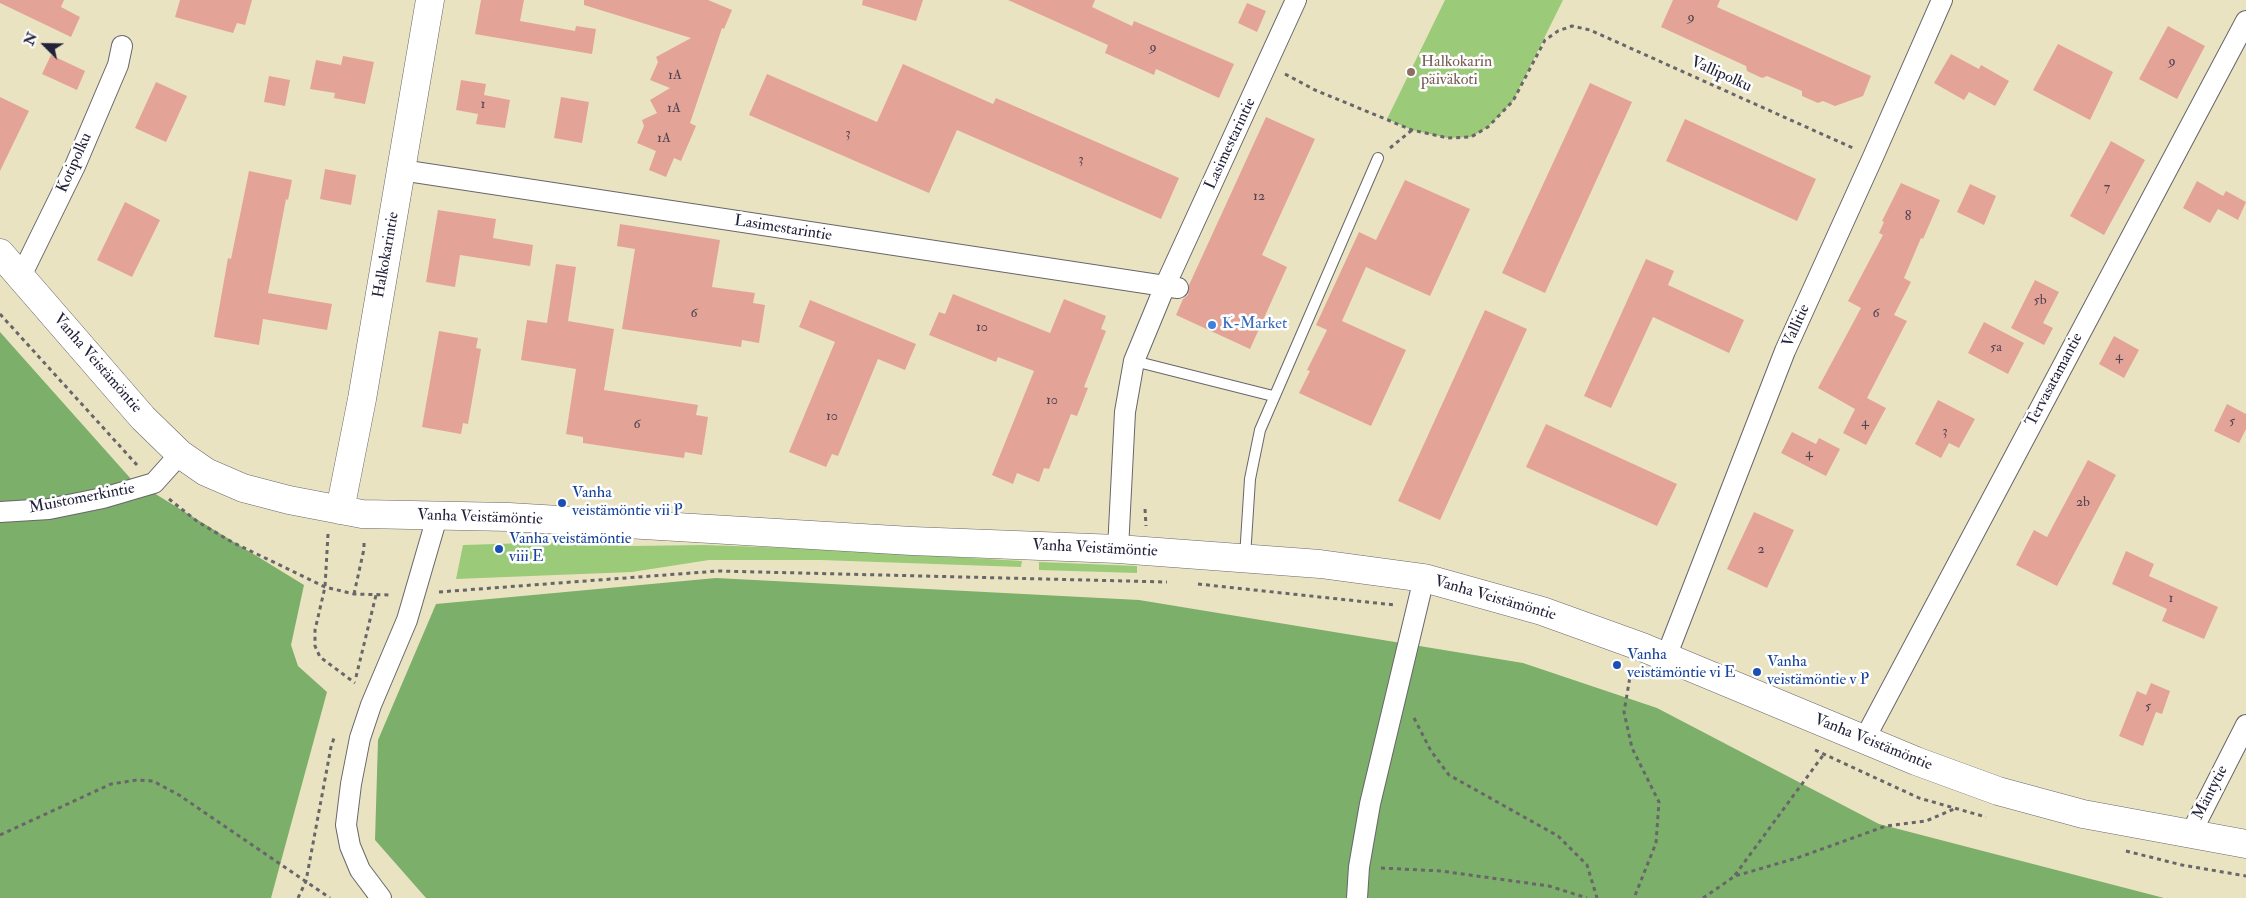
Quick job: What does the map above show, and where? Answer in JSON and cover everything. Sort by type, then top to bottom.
[{"type":"street","name":"Halkokarintie","points":[[344,511],[430,0]]},
{"type":"street","name":"Lasimestarintie","points":[[1118,549],[1125,412],[1134,361],[1172,287],[1296,0]]},
{"type":"street","name":"Vallitie","points":[[1666,657],[1785,351],[1874,157],[1942,0]]},
{"type":"street","name":"Tervasatamantie","points":[[1864,740],[2246,21]]},
{"type":"street","name":"Kotipolku","points":[[21,276],[75,166],[118,65],[122,46]]},
{"type":"street","name":"Lasimestarintie","points":[[401,170],[1172,287]]},
{"type":"street","name":"Vanha Veistämöntie","points":[[0,253],[143,418],[180,454],[206,472],[243,488],[344,511],[437,517],[509,517],[912,541],[1118,549],[1320,564],[1424,578],[1542,611],[1666,657],[1864,740],[1998,791],[2083,814],[2246,844]]},
{"type":"street","name":"Muistomerkintie","points":[[0,512],[49,509],[103,498],[154,483],[180,454]]},
{"type":"street","points":[[381,898],[360,870],[350,846],[346,825],[351,784],[360,738],[415,596],[437,517]]},
{"type":"street","points":[[1357,898],[1359,867],[1370,804],[1424,578]]},
{"type":"street","name":"Mäntytie","points":[[2190,834],[2246,725]]},
{"type":"lane","points":[[1245,558],[1250,479],[1260,430],[1378,158]]},
{"type":"lane","points":[[1134,361],[1274,396]]},
{"type":"path","name":"Vallipolku","points":[[1412,130],[1448,138],[1472,138],[1488,127],[1513,101],[1545,40],[1558,31],[1572,26],[1590,30],[1858,150]]},
{"type":"path","points":[[1284,74],[1315,90],[1412,130],[1378,158]]},
{"type":"path","points":[[344,511],[364,549],[354,594]]},
{"type":"path","points":[[344,511],[315,630],[315,646],[320,657],[334,669],[376,694]]},
{"type":"path","points":[[376,595],[415,596],[446,591],[718,570],[1170,582]]},
{"type":"path","points":[[1189,583],[1417,607]]},
{"type":"path","points":[[1624,668],[1640,673]]},
{"type":"path","points":[[1631,670],[1624,712],[1632,748],[1648,775],[1659,802],[1656,843],[1634,898]]},
{"type":"path","points":[[1398,686],[1431,751],[1449,775],[1483,796],[1518,812],[1558,836],[1586,865],[1597,898]]},
{"type":"path","points":[[1807,747],[1919,798],[1991,819]]},
{"type":"path","points":[[1735,876],[1824,754]]},
{"type":"path","points":[[0,835],[111,784],[137,780],[153,781],[179,796],[330,898]]},
{"type":"path","points":[[1703,898],[1735,876],[1797,858],[1886,826],[1926,821],[1955,808]]},
{"type":"path","points":[[2118,849],[2182,865],[2246,876]]},
{"type":"path","points":[[1359,867],[1441,871],[1549,886],[1587,898]]},
{"type":"path","points":[[298,898],[306,881]]},
{"type":"green space","points":[[1445,0],[1563,0],[1513,101],[1488,127],[1471,137],[1448,138],[1412,130],[1387,119]]},
{"type":"green space","points":[[0,332],[131,479],[304,585],[291,645],[298,666],[327,692],[271,898],[0,898]]},
{"type":"green space","points":[[562,542],[631,546],[704,545],[822,549],[1022,561],[1021,567],[820,560],[709,560],[632,572],[456,579],[463,545]]},
{"type":"green space","points":[[1039,562],[1137,566],[1137,573],[1039,570]]},
{"type":"green space","points":[[716,578],[1139,600],[1523,663],[1657,708],[1879,824],[2164,898],[426,898],[375,840],[378,740],[436,604]]},
{"type":"building","points":[[0,0],[64,0],[61,7],[80,17],[71,37],[0,3]]},
{"type":"building","points":[[180,0],[252,0],[245,25],[237,23],[233,33],[175,17]]},
{"type":"building","points":[[481,0],[524,0],[520,21],[575,31],[576,26],[596,29],[592,54],[475,34]]},
{"type":"building","points":[[584,0],[708,0],[732,10],[724,29],[722,28],[690,123],[696,126],[681,161],[674,158],[666,177],[649,170],[656,151],[637,143],[644,126],[642,120],[657,113],[650,100],[670,88],[650,80],[658,62],[656,57],[691,38],[584,5]]},
{"type":"building","points":[[863,0],[923,0],[916,21],[862,5]]},
{"type":"building","points":[[1008,0],[1095,0],[1092,7],[1132,26],[1134,21],[1234,64],[1219,98],[1156,69],[1154,75],[1105,53],[1108,45]]},
{"type":"building","points":[[1673,0],[1720,0],[1717,7],[1871,76],[1863,96],[1835,106],[1823,101],[1818,103],[1802,96],[1802,91],[1767,76],[1762,78],[1747,71],[1746,66],[1661,27]]},
{"type":"building","points":[[1247,3],[1266,11],[1257,32],[1238,23]]},
{"type":"building","points":[[2168,26],[2205,46],[2177,99],[2139,79]]},
{"type":"building","points":[[2058,44],[2113,72],[2090,120],[2033,90]]},
{"type":"building","points":[[1951,54],[1979,69],[1981,65],[2009,81],[1995,106],[1969,92],[1964,100],[1934,83]]},
{"type":"building","points":[[51,55],[85,71],[77,90],[42,74]]},
{"type":"building","points":[[343,56],[374,62],[365,104],[334,98],[335,93],[310,89],[316,60],[341,65]]},
{"type":"building","points":[[903,64],[993,104],[996,98],[1179,178],[1161,219],[957,130],[929,193],[749,115],[767,74],[877,122]]},
{"type":"building","points":[[269,76],[290,80],[285,106],[264,102]]},
{"type":"building","points":[[461,80],[486,84],[484,95],[510,100],[505,128],[476,124],[478,114],[456,110]]},
{"type":"building","points":[[156,82],[187,96],[166,142],[135,128]]},
{"type":"building","points":[[1590,83],[1632,102],[1545,293],[1502,273]]},
{"type":"building","points":[[0,97],[29,111],[0,171]]},
{"type":"building","points":[[561,97],[589,102],[582,143],[554,138]]},
{"type":"building","points":[[1266,117],[1315,139],[1262,255],[1287,267],[1250,349],[1176,315],[1183,299],[1188,295],[1189,285]]},
{"type":"building","points":[[1685,119],[1816,179],[1797,221],[1666,161]]},
{"type":"building","points":[[2111,141],[2145,160],[2104,235],[2070,216]]},
{"type":"building","points":[[325,169],[356,175],[351,205],[320,199]]},
{"type":"building","points":[[249,171],[292,180],[288,200],[286,199],[268,293],[332,304],[327,330],[263,319],[259,345],[214,337],[228,258],[231,259]]},
{"type":"building","points":[[1405,180],[1470,209],[1430,296],[1366,267],[1342,321],[1406,350],[1371,426],[1299,393],[1310,371],[1307,370],[1327,330],[1316,325],[1359,232],[1376,240]]},
{"type":"building","points":[[2197,181],[2223,196],[2226,191],[2246,202],[2238,220],[2218,209],[2210,223],[2183,208]]},
{"type":"building","points":[[1901,183],[1940,200],[1904,278],[1911,282],[1894,315],[1907,321],[1867,398],[1886,408],[1866,445],[1843,433],[1855,409],[1818,388],[1861,308],[1848,301],[1883,235],[1879,233],[1884,222],[1882,221]]},
{"type":"building","points":[[1970,184],[1996,196],[1984,225],[1957,212]]},
{"type":"building","points":[[125,202],[160,220],[132,277],[97,260]]},
{"type":"building","points":[[438,210],[496,219],[493,238],[533,245],[530,266],[460,255],[455,287],[426,282]]},
{"type":"building","points":[[620,224],[720,240],[712,287],[755,293],[753,303],[765,305],[759,343],[742,340],[741,347],[622,329],[635,249],[617,246]]},
{"type":"building","points":[[1646,259],[1674,271],[1668,285],[1744,320],[1729,353],[1653,317],[1611,408],[1584,396]]},
{"type":"building","points":[[556,264],[576,267],[568,321],[614,329],[604,390],[698,405],[696,415],[708,417],[702,455],[685,452],[684,458],[583,443],[583,437],[566,434],[576,369],[521,360],[527,320],[547,323]]},
{"type":"building","points":[[2035,280],[2059,292],[2043,323],[2053,328],[2044,345],[2011,328]]},
{"type":"building","points":[[953,294],[1050,333],[1064,299],[1106,316],[1101,329],[1106,331],[1084,387],[1088,388],[1077,416],[1071,414],[1049,469],[1044,468],[1039,482],[1017,473],[1013,484],[992,475],[1034,371],[998,357],[996,362],[929,335],[939,312],[945,314]]},
{"type":"building","points":[[810,300],[916,344],[905,370],[878,359],[838,456],[832,454],[826,467],[789,452],[835,342],[799,327]]},
{"type":"building","points":[[1485,310],[1527,329],[1440,520],[1398,501]]},
{"type":"building","points":[[1984,322],[2024,343],[2008,374],[1968,353]]},
{"type":"building","points":[[439,331],[478,338],[476,348],[481,349],[468,424],[463,423],[461,434],[422,427]]},
{"type":"building","points":[[2114,336],[2139,350],[2124,378],[2099,364]]},
{"type":"building","points":[[1938,400],[1975,419],[1959,448],[1949,443],[1941,458],[1915,444]]},
{"type":"building","points":[[2227,404],[2246,414],[2246,429],[2239,443],[2214,431]]},
{"type":"building","points":[[1546,424],[1677,484],[1657,526],[1526,467]]},
{"type":"building","points":[[1792,432],[1816,444],[1819,438],[1840,449],[1826,476],[1781,453]]},
{"type":"building","points":[[2088,460],[2116,475],[2057,586],[2016,565],[2034,530],[2047,537]]},
{"type":"building","points":[[1754,512],[1794,530],[1767,588],[1727,569]]},
{"type":"building","points":[[2126,551],[2154,564],[2149,576],[2218,607],[2204,639],[2162,621],[2167,609],[2112,584]]},
{"type":"building","points":[[2151,683],[2170,691],[2162,714],[2156,712],[2143,746],[2119,736],[2137,691],[2146,695]]},
{"type":"place","name":"Halkokarin päiväkoti","points":[[1411,72]]},
{"type":"place","name":"K-Market","points":[[1212,325]]},
{"type":"place","name":"Vanha veistämöntie vii P","points":[[562,503]]},
{"type":"place","name":"Vanha veistämöntie viii E","points":[[499,549]]},
{"type":"place","name":"Vanha veistämöntie vi E","points":[[1617,665]]},
{"type":"place","name":"Vanha veistämöntie v P","points":[[1757,672]]}]
